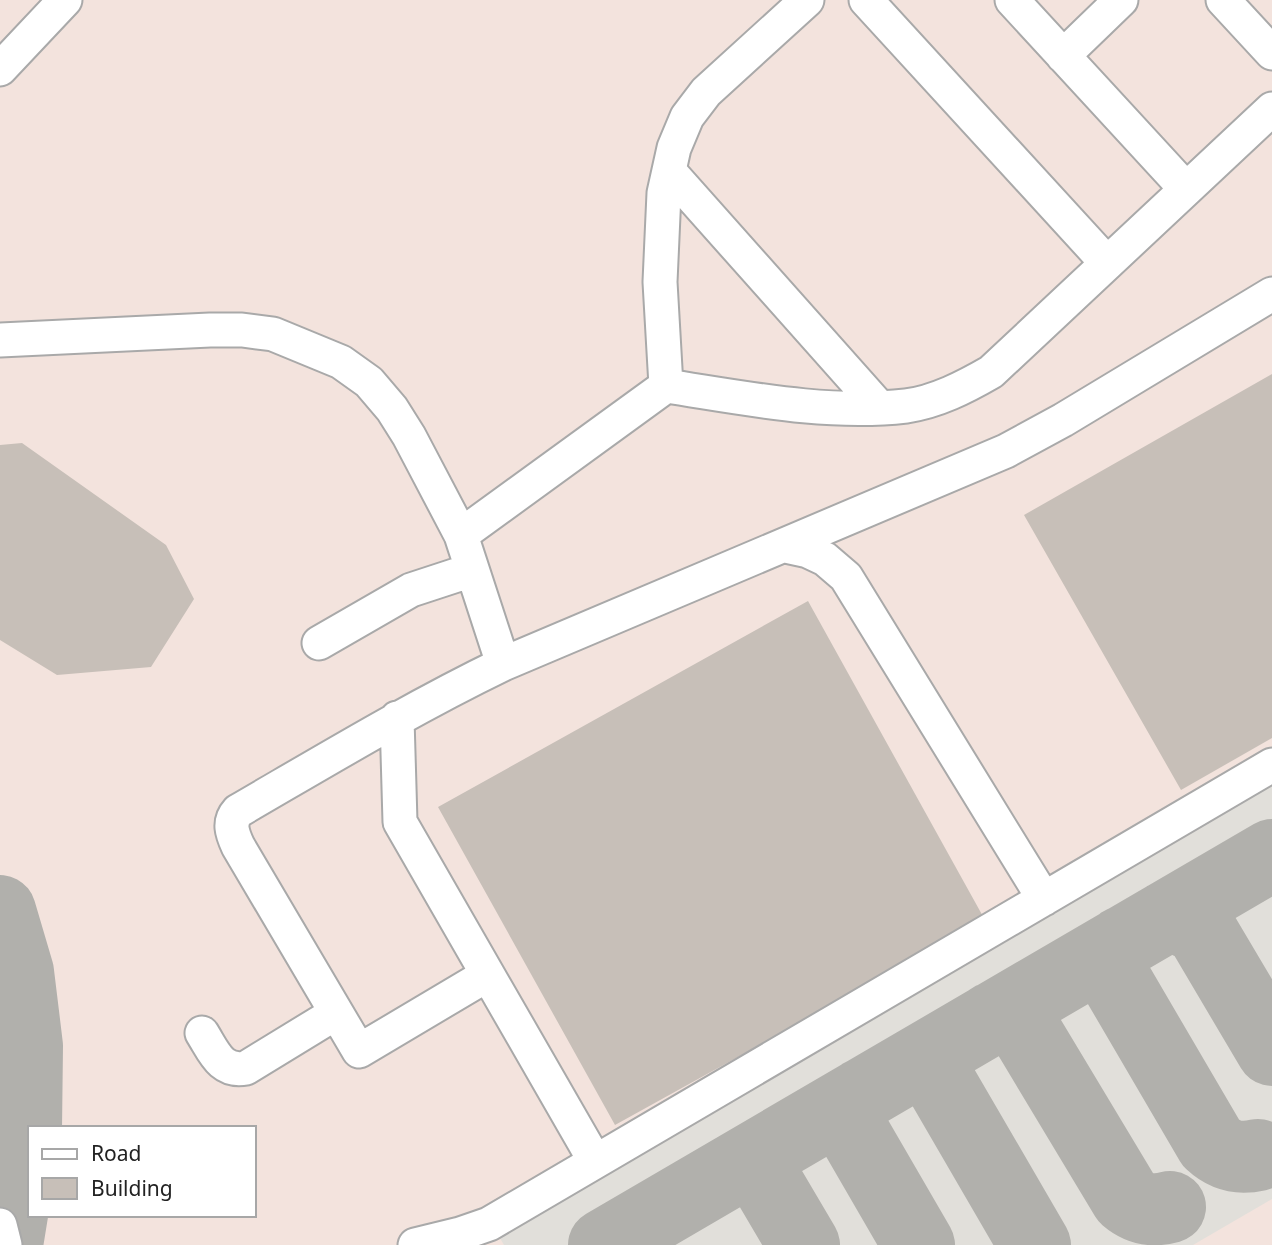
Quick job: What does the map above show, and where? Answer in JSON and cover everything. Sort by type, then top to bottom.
[{"type":"lane","points":[[0,69],[65,0]]},
{"type":"lane","points":[[666,386],[660,282],[664,193],[674,148],[687,117],[706,92],[807,0]]},
{"type":"lane","points":[[866,0],[1107,263]]},
{"type":"lane","points":[[1012,0],[1186,189]]},
{"type":"lane","points":[[1063,56],[1121,0]]},
{"type":"lane","points":[[1223,0],[1272,53]]},
{"type":"lane","points":[[461,535],[666,386],[793,405],[856,408],[908,405],[968,386],[991,372],[1272,109]]},
{"type":"lane","points":[[669,170],[879,407]]},
{"type":"lane","points":[[487,975],[359,1051],[237,846],[232,832],[234,817],[239,811],[397,718],[503,664],[1027,441],[1272,294]]},
{"type":"lane","points":[[0,340],[242,330],[273,334],[341,362],[369,382],[392,409],[409,436],[461,535],[503,664]]},
{"type":"lane","points":[[785,546],[808,551],[825,559],[846,577],[1044,899]]},
{"type":"lane","points":[[319,643],[411,590],[472,570]]},
{"type":"lane","points":[[397,718],[400,822],[595,1161]]},
{"type":"lane","points":[[415,1245],[489,1224],[1272,765]]},
{"type":"lane","points":[[202,1033],[220,1061],[230,1069],[246,1068],[336,1013]]},
{"type":"lane","points":[[0,1225],[5,1245]]},
{"type":"shaded area","points":[[0,0],[1272,0],[1272,1245],[0,1245]]},
{"type":"shaded area","points":[[1272,751],[1272,1199],[1193,1245],[504,1245],[485,1213]]},
{"type":"building","points":[[1272,374],[1272,738],[1181,790],[1024,515]]},
{"type":"building","points":[[22,443],[166,545],[194,599],[151,667],[57,675],[0,640],[0,445]]},
{"type":"building","points":[[808,601],[985,920],[615,1125],[438,807]]},
{"type":"taxiway","points":[[604,1245],[1272,855]]},
{"type":"taxiway","points":[[0,911],[18,972],[27,1046],[26,1128],[7,1245]]},
{"type":"taxiway","points":[[1166,917],[1185,921],[1201,930],[1272,1050]]},
{"type":"taxiway","points":[[1122,942],[1114,960],[1115,979],[1211,1143],[1233,1156],[1258,1155]]},
{"type":"taxiway","points":[[992,1018],[1010,1020],[1025,1030],[1126,1198],[1146,1208],[1170,1207]]},
{"type":"taxiway","points":[[945,1046],[938,1063],[939,1080],[1035,1245]]},
{"type":"taxiway","points":[[862,1094],[853,1112],[854,1133],[919,1245]]},
{"type":"taxiway","points":[[731,1171],[751,1173],[768,1184],[804,1245]]}]
